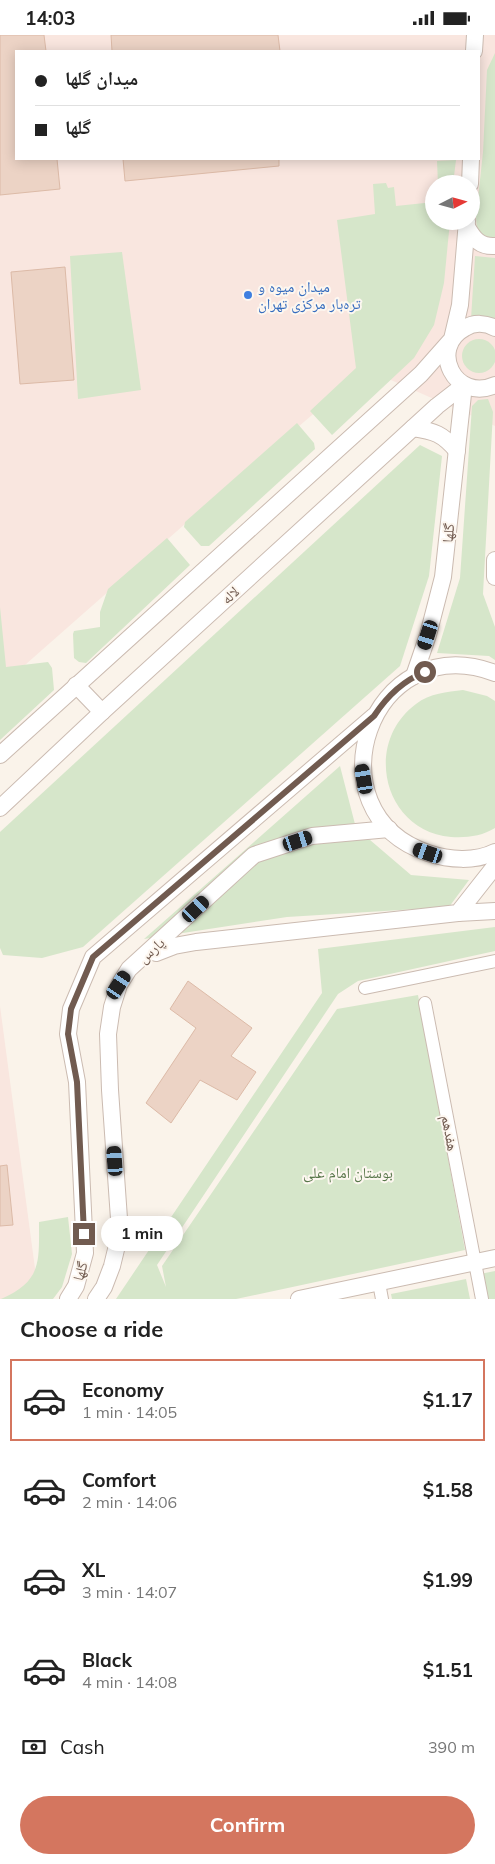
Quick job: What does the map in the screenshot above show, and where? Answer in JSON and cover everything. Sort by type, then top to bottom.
[{"type":"street","points":[[474,50],[475,35]]},
{"type":"street","points":[[470,175],[471,160]]},
{"type":"street","points":[[466,230],[460,305],[447,359],[453,374],[464,385],[474,389],[484,389],[495,385]]},
{"type":"street","points":[[471,230],[479,243],[495,247]]},
{"type":"street","points":[[0,755],[421,374],[459,331],[469,325],[479,324],[490,325],[495,328]]},
{"type":"street","name":"لاله","points":[[0,808],[102,712],[437,406],[464,385]]},
{"type":"street","name":"گلها","points":[[414,677],[428,635],[443,577],[464,385]]},
{"type":"street","points":[[413,428],[439,434],[446,438],[457,451]]},
{"type":"street","points":[[495,560],[495,577]]},
{"type":"street","points":[[495,673],[482,668],[459,665],[436,668],[414,677],[398,687],[384,700],[374,716],[365,740],[362,766],[366,791],[378,815],[394,835],[415,849],[440,857],[465,859],[495,852]]},
{"type":"street","points":[[76,685],[102,712]]},
{"type":"street","name":"گلها","points":[[68,1299],[76,1286],[85,1253],[77,1082],[68,1034],[71,1009],[93,957],[374,716]]},
{"type":"street","name":"پارس","points":[[96,1299],[104,1287],[112,1266],[120,1233],[108,1034],[112,1007],[119,985],[129,969],[254,855],[312,836],[389,829]]},
{"type":"street","points":[[458,913],[495,866]]},
{"type":"street","name":"پارس","points":[[156,953],[174,946],[196,942],[458,913],[495,911]]},
{"type":"street","points":[[365,988],[495,961]]},
{"type":"street","name":"هفدهم","points":[[425,1003],[482,1299]]},
{"type":"street","points":[[299,1299],[495,1258]]},
{"type":"street","points":[[378,1283],[382,1299]]},
{"type":"shaded area","name":"میدان میوه و تره‌بار مرکزی تهران","points":[[0,35],[495,35],[495,426],[366,369],[202,509],[0,687]]},
{"type":"shaded area","points":[[0,1006],[38,1291],[28,1299],[0,1299]]},
{"type":"green space","points":[[495,53],[495,238],[492,241],[477,232],[477,230],[480,230],[480,180],[487,70]]},
{"type":"green space","points":[[456,160],[454,175],[438,175],[437,161]]},
{"type":"green space","points":[[386,183],[388,188],[394,187],[396,206],[425,203],[425,230],[449,230],[444,283],[434,325],[414,358],[332,435],[310,411],[356,368],[337,220],[375,214],[373,184]]},
{"type":"green space","points":[[122,252],[141,390],[78,399],[70,256]]},
{"type":"green space","points":[[475,256],[495,258],[495,320],[471,319]]},
{"type":"green space","points":[[479,339],[486,340],[491,344],[495,349],[495,363],[491,368],[486,372],[479,373],[472,372],[467,368],[463,363],[462,356],[463,349],[467,344],[472,340]]},
{"type":"green space","points":[[488,399],[493,412],[483,594],[495,627],[495,660],[489,656],[437,653],[460,578],[472,406],[478,400]]},
{"type":"green space","points":[[297,423],[314,443],[315,449],[209,546],[201,546],[184,527],[185,522]]},
{"type":"green space","points":[[420,445],[442,456],[429,576],[400,666],[83,947],[42,958],[3,955],[0,948],[0,832]]},
{"type":"green space","points":[[167,538],[190,565],[86,663],[79,662],[74,658],[74,631],[100,627],[100,612],[108,589]]},
{"type":"green space","points":[[0,607],[6,667],[48,662],[52,668],[54,690],[0,740]]},
{"type":"green space","points":[[463,690],[487,696],[495,701],[495,828],[474,836],[451,837],[428,831],[409,819],[396,803],[388,783],[386,762],[390,740],[399,721],[416,704],[433,695]]},
{"type":"green space","points":[[340,766],[356,828],[411,875],[469,880],[449,907],[287,917],[144,939]]},
{"type":"green space","name":"بوستان امام علی","points":[[495,927],[495,951],[358,981],[338,994],[157,1265],[166,1287],[162,1266],[337,1009],[418,995],[465,1250],[236,1299],[116,1299],[322,993],[318,949]]},
{"type":"green space","points":[[68,1217],[72,1254],[62,1287],[53,1299],[1,1299],[24,1285],[35,1269],[39,1248],[39,1222]]},
{"type":"green space","points":[[495,1271],[495,1299],[486,1299],[480,1274]]},
{"type":"green space","points":[[466,1279],[470,1299],[392,1299],[391,1294]]},
{"type":"building","points":[[0,35],[44,35],[46,50],[15,50],[15,160],[57,160],[60,189],[0,195]]},
{"type":"building","points":[[111,35],[278,35],[280,50],[112,50]]},
{"type":"building","points":[[123,160],[279,160],[279,166],[125,181]]},
{"type":"building","points":[[65,267],[74,380],[20,384],[11,272]]},
{"type":"building","points":[[188,981],[252,1028],[231,1056],[256,1072],[237,1100],[200,1080],[171,1123],[146,1103],[196,1028],[170,1009]]},
{"type":"building","points":[[7,1165],[13,1225],[0,1226],[0,1166]]},
{"type":"place","name":"میدان میوه و تره‌بار مرکزی تهران","points":[[248,295]]},
{"type":"route","points":[[84,1234],[77,1082],[68,1034],[71,1009],[93,957],[374,716],[384,700],[398,687],[425,672]]}]
